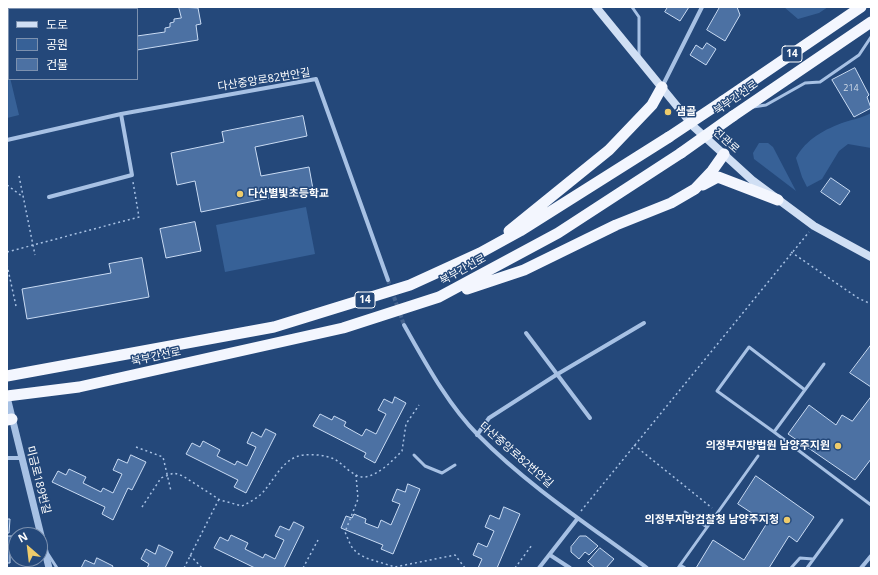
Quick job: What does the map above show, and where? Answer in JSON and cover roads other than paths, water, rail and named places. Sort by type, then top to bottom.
[{"type":"highway","name":"북부간선로","points":[[7,376],[28,374],[274,328],[410,285],[480,253],[560,207],[669,137],[861,7]]},
{"type":"highway","name":"북부간선로","points":[[7,397],[78,387],[344,328],[439,298],[558,233],[681,153],[743,108],[871,22]]},
{"type":"highway","points":[[480,253],[609,150],[652,106],[662,87]]},
{"type":"highway","points":[[695,189],[712,171],[724,154]]},
{"type":"highway","points":[[439,298],[524,270],[616,225],[671,203],[718,177],[778,200]]},
{"type":"main road","name":"진관로","points":[[596,7],[694,127],[752,180],[814,226],[871,257]]},
{"type":"street","points":[[662,87],[702,7]]},
{"type":"street","name":"다산중앙로82번안길","points":[[7,140],[121,114],[316,79],[388,280]]},
{"type":"street","points":[[49,197],[132,175],[121,114]]},
{"type":"street","points":[[477,435],[489,418],[556,375],[644,323]]},
{"type":"street","name":"다산중앙로82번안길","points":[[404,325],[427,366],[477,435],[518,471],[578,518],[647,568]]},
{"type":"street","points":[[526,333],[556,375],[590,418]]},
{"type":"street","name":"미금로189번길","points":[[7,397],[10,419],[22,458],[38,527]]},
{"type":"street","points":[[7,458],[22,458]]},
{"type":"street","points":[[539,568],[578,518]]},
{"type":"street","points":[[550,555],[570,568]]},
{"type":"street","points":[[861,568],[871,556]]},
{"type":"lane","points":[[632,7],[639,16],[639,59]]},
{"type":"lane","points":[[743,108],[766,105],[805,83],[820,82],[859,55],[871,37]]},
{"type":"lane","points":[[805,390],[749,347],[717,391],[871,505]]},
{"type":"lane","points":[[774,432],[824,364]]},
{"type":"lane","points":[[414,455],[425,466],[442,473],[455,465]]},
{"type":"lane","points":[[685,568],[679,566],[758,456]]},
{"type":"lane","points":[[686,512],[707,528]]},
{"type":"lane","points":[[806,568],[842,520]]},
{"type":"lane","points":[[48,554],[57,568]]},
{"type":"lane","points":[[791,568],[800,558],[813,559]]},
{"type":"tunnel","points":[[388,280],[404,325]]},
{"type":"place","name":"샘골","points":[[668,112]]},
{"type":"place","name":"다산별빛초등학교","points":[[240,194]]},
{"type":"place","name":"의정부지방법원 남양주지원","points":[[838,446]]},
{"type":"place","name":"의정부지방검찰청 남양주지청","points":[[787,520]]}]
